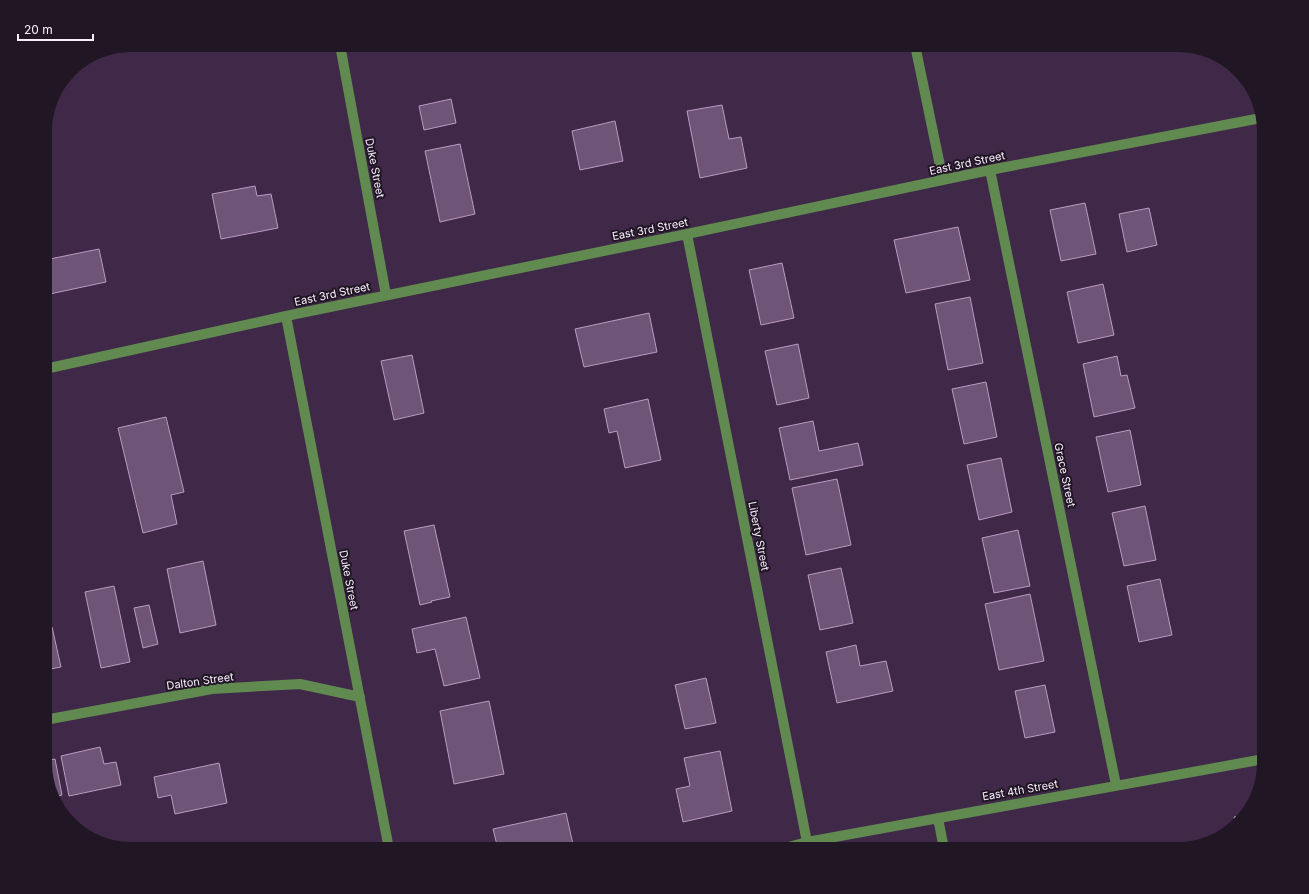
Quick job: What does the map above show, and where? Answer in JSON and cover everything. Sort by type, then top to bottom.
[{"type":"street","name":"Duke Street","points":[[341,52],[386,295]]},
{"type":"street","points":[[916,52],[943,180]]},
{"type":"street","name":"East 3rd Street","points":[[52,367],[286,316],[990,170],[1256,119]]},
{"type":"street","name":"Grace Street","points":[[990,170],[1116,785]]},
{"type":"street","name":"Liberty Street","points":[[687,234],[807,842]]},
{"type":"street","name":"Duke Street","points":[[286,316],[388,842]]},
{"type":"street","name":"Dalton Street","points":[[52,719],[212,689],[300,684],[360,697]]},
{"type":"street","name":"East 4th Street","points":[[807,842],[1257,759]]},
{"type":"street","points":[[938,818],[943,842]]},
{"type":"building","points":[[451,99],[456,123],[424,130],[419,106]]},
{"type":"building","points":[[722,105],[729,139],[741,137],[747,168],[700,178],[687,111]]},
{"type":"building","points":[[615,121],[623,161],[580,170],[572,131]]},
{"type":"building","points":[[460,144],[475,214],[440,222],[425,151]]},
{"type":"building","points":[[255,186],[257,196],[271,194],[278,228],[221,239],[212,194]]},
{"type":"building","points":[[1085,203],[1096,254],[1061,261],[1050,210]]},
{"type":"building","points":[[1149,208],[1157,245],[1127,252],[1119,214]]},
{"type":"building","points":[[958,227],[970,280],[906,293],[894,240]]},
{"type":"building","points":[[99,249],[106,282],[52,294],[52,259]]},
{"type":"building","points":[[782,263],[794,318],[761,325],[749,270]]},
{"type":"building","points":[[1103,284],[1114,335],[1078,343],[1067,292]]},
{"type":"building","points":[[970,297],[983,363],[948,370],[935,304]]},
{"type":"building","points":[[649,313],[657,352],[584,367],[575,329]]},
{"type":"building","points":[[798,344],[809,398],[777,405],[765,351]]},
{"type":"building","points":[[412,355],[424,413],[394,420],[381,361]]},
{"type":"building","points":[[1117,356],[1121,376],[1127,375],[1135,408],[1094,417],[1083,364]]},
{"type":"building","points":[[986,382],[997,437],[964,444],[952,389]]},
{"type":"building","points":[[648,399],[661,460],[625,468],[617,431],[609,433],[604,409]]},
{"type":"building","points":[[166,417],[184,492],[171,495],[177,524],[143,533],[118,428]]},
{"type":"building","points":[[813,421],[819,451],[858,443],[863,465],[790,480],[779,428]]},
{"type":"building","points":[[1130,430],[1141,485],[1108,492],[1096,437]]},
{"type":"building","points":[[1001,458],[1012,512],[979,520],[967,465]]},
{"type":"building","points":[[837,479],[851,545],[806,555],[792,488]]},
{"type":"building","points":[[1145,506],[1156,560],[1124,566],[1112,513]]},
{"type":"building","points":[[434,525],[450,597],[420,605],[404,531]]},
{"type":"building","points":[[1018,530],[1030,586],[994,593],[982,538]]},
{"type":"building","points":[[203,561],[216,625],[180,633],[167,569]]},
{"type":"building","points":[[841,568],[853,623],[820,630],[808,575]]},
{"type":"building","points":[[1160,579],[1172,635],[1139,642],[1127,586]]},
{"type":"building","points":[[114,586],[130,662],[101,668],[85,592]]},
{"type":"building","points":[[1030,594],[1044,661],[999,670],[985,604]]},
{"type":"building","points":[[149,605],[158,644],[143,648],[134,608]]},
{"type":"building","points":[[466,617],[480,678],[444,686],[435,649],[417,653],[412,629]]},
{"type":"building","points":[[52,627],[61,667],[52,669]]},
{"type":"building","points":[[856,645],[860,666],[886,661],[893,691],[837,703],[826,652]]},
{"type":"building","points":[[706,678],[716,723],[685,729],[675,685]]},
{"type":"building","points":[[1045,685],[1055,732],[1025,738],[1015,691]]},
{"type":"building","points":[[489,701],[504,774],[454,784],[440,711]]},
{"type":"building","points":[[100,747],[104,764],[116,762],[121,785],[69,796],[61,756]]},
{"type":"building","points":[[720,751],[732,811],[683,822],[676,789],[690,786],[684,758]]},
{"type":"building","points":[[55,759],[62,795],[59,796],[56,788],[52,760]]},
{"type":"building","points":[[219,763],[227,803],[175,814],[171,795],[158,798],[154,777]]},
{"type":"building","points":[[566,813],[572,842],[496,842],[493,829]]}]
